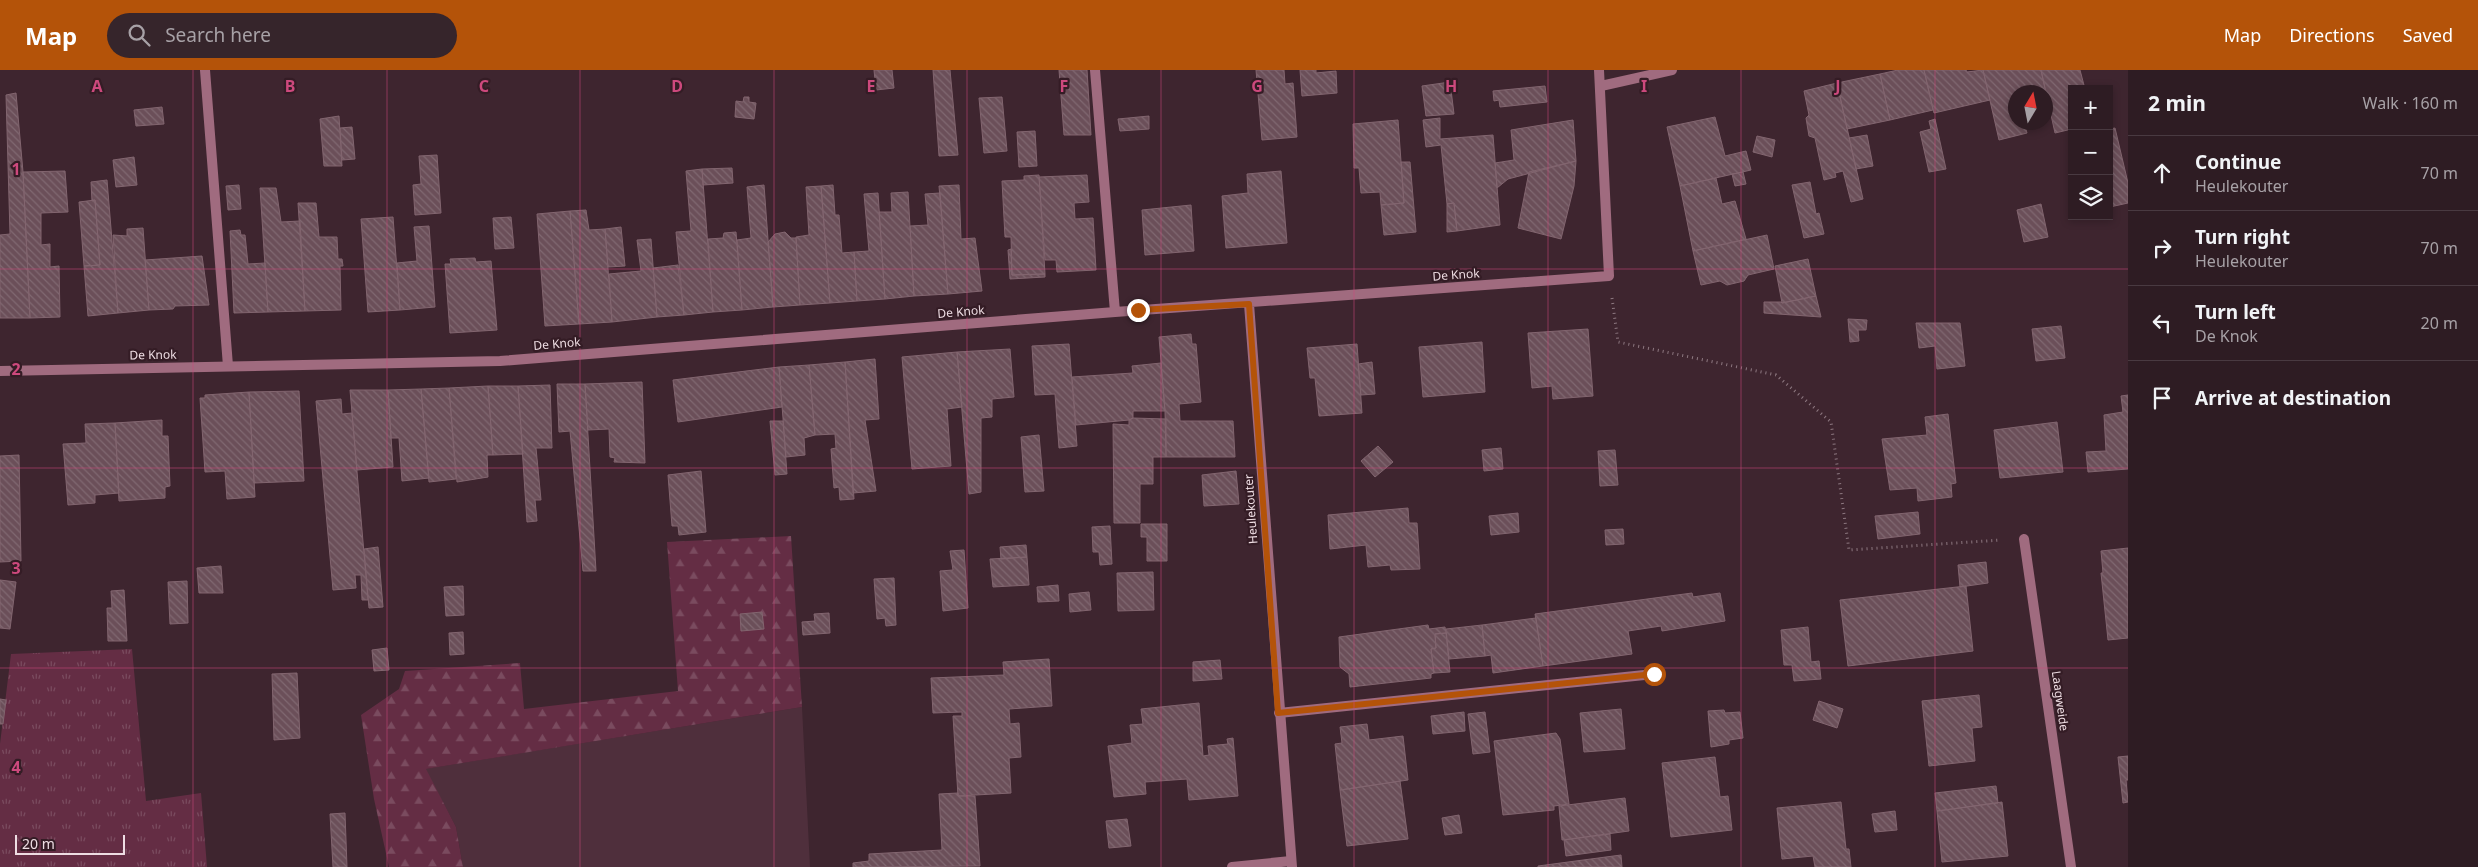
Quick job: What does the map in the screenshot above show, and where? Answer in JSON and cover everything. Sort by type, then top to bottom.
[{"type":"street","points":[[205,70],[228,366]]},
{"type":"street","points":[[1095,70],[1115,312]]},
{"type":"street","points":[[1599,70],[1609,276]]},
{"type":"street","points":[[1601,86],[1672,70]]},
{"type":"street","name":"De Knok","points":[[0,371],[500,361],[1115,312],[1249,304],[1609,276]]},
{"type":"street","name":"Heulekouter","points":[[1249,304],[1278,713],[1291,864]]},
{"type":"street","name":"Laagweide","points":[[2024,538],[2071,867]]},
{"type":"street","points":[[1278,713],[1654,674]]},
{"type":"street","points":[[1232,867],[1291,864]]},
{"type":"path","points":[[1609,276],[1618,342],[1776,375],[1831,422],[1849,550],[2024,538]]},
{"type":"shaded area","points":[[802,707],[810,867],[463,867],[456,827],[425,769]]},
{"type":"green space","points":[[791,536],[802,707],[426,769],[456,827],[463,867],[389,867],[374,799],[361,715],[399,689],[405,671],[520,663],[524,709],[678,691],[667,542]]},
{"type":"green space","points":[[132,649],[146,801],[201,793],[207,867],[0,867],[0,744],[11,654]]},
{"type":"building","points":[[874,70],[892,70],[894,88],[876,90]]},
{"type":"building","points":[[933,70],[950,70],[958,155],[939,156]]},
{"type":"building","points":[[1059,70],[1087,70],[1091,135],[1064,135]]},
{"type":"building","points":[[1256,70],[1284,70],[1285,84],[1293,83],[1297,137],[1262,140]]},
{"type":"building","points":[[1300,70],[1316,70],[1316,73],[1336,71],[1337,93],[1302,96]]},
{"type":"building","points":[[1898,70],[1924,70],[1933,110],[1890,120],[1880,74]]},
{"type":"building","points":[[1924,70],[1966,70],[1967,72],[1983,70],[1990,100],[1934,113]]},
{"type":"building","points":[[1983,70],[2041,70],[2044,85],[2008,85],[2008,130],[2026,130],[2027,133],[1999,140]]},
{"type":"building","points":[[2041,70],[2080,70],[2084,85],[2068,85],[2068,130],[2055,133],[2053,124],[2053,85],[2044,85]]},
{"type":"building","points":[[1880,74],[1890,120],[1847,129],[1837,83]]},
{"type":"building","points":[[1450,82],[1454,114],[1426,116],[1422,86]]},
{"type":"building","points":[[1837,83],[1863,199],[1851,202],[1843,171],[1835,173],[1836,177],[1824,180],[1815,138],[1809,136],[1806,118],[1809,115],[1804,91]]},
{"type":"building","points":[[1545,86],[1547,102],[1500,107],[1499,100],[1494,101],[1493,91]]},
{"type":"building","points":[[16,93],[23,172],[30,318],[0,318],[0,235],[10,234],[6,95]]},
{"type":"building","points":[[744,97],[749,97],[749,102],[756,103],[754,119],[735,117],[736,101],[743,102]]},
{"type":"building","points":[[1002,97],[1007,151],[984,153],[979,98]]},
{"type":"building","points":[[162,107],[164,124],[136,126],[134,110]]},
{"type":"building","points":[[339,116],[342,166],[324,166],[320,119]]},
{"type":"building","points":[[1149,116],[1149,129],[1120,131],[1118,119]]},
{"type":"building","points":[[1715,117],[1725,156],[1746,151],[1751,170],[1680,186],[1667,127]]},
{"type":"building","points":[[1440,118],[1440,139],[1493,135],[1500,225],[1457,231],[1454,203],[1447,204],[1441,145],[1426,147],[1423,120]]},
{"type":"building","points":[[1935,119],[1946,169],[1929,172],[1920,132],[1931,129],[1929,121]]},
{"type":"building","points":[[1398,120],[1404,203],[1381,205],[1380,192],[1361,193],[1359,168],[1354,168],[1353,124]]},
{"type":"building","points":[[1573,120],[1576,161],[1508,179],[1497,188],[1495,163],[1514,160],[1511,130]]},
{"type":"building","points":[[352,127],[355,159],[342,160],[340,128]]},
{"type":"building","points":[[2115,128],[2128,183],[2128,203],[2113,206],[2113,130]]},
{"type":"building","points":[[1035,131],[1037,166],[1019,167],[1017,132]]},
{"type":"building","points":[[1867,135],[1873,166],[1856,169],[1849,138]]},
{"type":"building","points":[[1757,136],[1775,140],[1772,157],[1753,152]]},
{"type":"building","points":[[437,155],[441,213],[415,215],[413,185],[421,184],[419,156]]},
{"type":"building","points":[[134,157],[137,185],[116,187],[113,160]]},
{"type":"building","points":[[1576,161],[1574,186],[1561,239],[1518,228],[1529,172]]},
{"type":"building","points":[[1401,162],[1410,162],[1416,232],[1384,235],[1381,205],[1404,203]]},
{"type":"building","points":[[732,168],[733,183],[703,185],[702,169]]},
{"type":"building","points":[[702,169],[713,312],[684,315],[676,232],[691,231],[686,171]]},
{"type":"building","points":[[65,171],[68,212],[41,213],[41,245],[50,244],[50,267],[59,266],[60,317],[30,318],[23,172]]},
{"type":"building","points":[[1281,171],[1287,243],[1226,248],[1222,196],[1248,193],[1247,174]]},
{"type":"building","points":[[1743,172],[1746,184],[1735,186],[1732,174]]},
{"type":"building","points":[[1039,175],[1045,274],[1012,275],[1011,237],[1005,237],[1002,181],[1024,180],[1024,176]]},
{"type":"building","points":[[1087,175],[1089,202],[1074,203],[1075,219],[1093,218],[1096,270],[1057,272],[1056,260],[1045,260],[1039,177]]},
{"type":"building","points":[[1716,178],[1722,204],[1735,201],[1746,239],[1693,251],[1680,186]]},
{"type":"building","points":[[107,180],[118,313],[88,316],[84,266],[100,265],[95,200],[92,201],[91,182]]},
{"type":"building","points":[[1810,182],[1816,214],[1819,213],[1824,234],[1804,238],[1792,185]]},
{"type":"building","points":[[239,185],[241,209],[228,210],[226,186]]},
{"type":"building","points":[[764,185],[773,307],[742,310],[737,240],[751,238],[747,187]]},
{"type":"building","points":[[833,185],[835,215],[839,215],[842,253],[854,252],[857,301],[830,303],[821,186]]},
{"type":"building","points":[[959,185],[961,239],[975,238],[982,291],[948,294],[939,186]]},
{"type":"building","points":[[821,186],[830,303],[800,305],[796,237],[809,235],[806,187]]},
{"type":"building","points":[[260,188],[276,188],[281,222],[300,221],[305,311],[268,312]]},
{"type":"building","points":[[908,192],[914,296],[885,299],[879,212],[892,212],[891,193]]},
{"type":"building","points":[[878,193],[885,299],[857,301],[854,252],[869,251],[864,194]]},
{"type":"building","points":[[940,193],[948,294],[914,296],[910,226],[928,225],[925,194]]},
{"type":"building","points":[[95,200],[100,265],[84,266],[79,202]]},
{"type":"building","points":[[298,203],[316,203],[319,237],[337,237],[338,259],[342,259],[343,266],[340,266],[341,310],[305,311]]},
{"type":"building","points":[[1454,203],[1457,231],[1447,232],[1447,204]]},
{"type":"building","points":[[2041,204],[2048,237],[2024,242],[2017,210]]},
{"type":"building","points":[[1191,205],[1194,251],[1145,255],[1142,210]]},
{"type":"building","points":[[586,210],[589,230],[605,229],[612,322],[579,324],[570,211]]},
{"type":"building","points":[[570,211],[579,324],[545,326],[537,214]]},
{"type":"building","points":[[393,217],[400,310],[368,312],[361,219]]},
{"type":"building","points":[[511,217],[514,248],[495,249],[493,218]]},
{"type":"building","points":[[429,226],[435,307],[400,310],[397,263],[417,261],[414,227]]},
{"type":"building","points":[[621,227],[625,266],[608,267],[605,229]]},
{"type":"building","points":[[143,228],[149,310],[118,313],[113,235],[127,236],[127,229]]},
{"type":"building","points":[[240,230],[241,235],[245,235],[248,264],[265,263],[268,312],[234,313],[230,231]]},
{"type":"building","points":[[736,232],[742,310],[713,312],[708,239],[723,238],[724,233]]},
{"type":"building","points":[[785,232],[791,238],[796,238],[800,305],[773,307],[768,242],[775,234]]},
{"type":"building","points":[[1767,235],[1774,269],[1748,275],[1744,281],[1727,285],[1720,281],[1701,285],[1693,251]]},
{"type":"building","points":[[651,239],[657,317],[612,322],[609,274],[641,271],[637,240]]},
{"type":"building","points":[[1011,249],[1012,275],[1045,274],[1045,277],[1010,279],[1008,250]]},
{"type":"building","points":[[202,256],[209,305],[175,306],[173,309],[149,310],[145,260]]},
{"type":"building","points":[[475,258],[476,262],[491,261],[497,330],[450,333],[445,264],[451,264],[450,259]]},
{"type":"building","points":[[1808,259],[1816,296],[1782,303],[1775,266]]},
{"type":"building","points":[[678,265],[684,315],[657,317],[653,268]]},
{"type":"building","points":[[1816,296],[1821,317],[1764,313],[1764,302],[1782,303]]},
{"type":"building","points":[[1848,319],[1867,320],[1866,330],[1858,330],[1859,341],[1850,342]]},
{"type":"building","points":[[1916,323],[1960,323],[1965,366],[1937,369],[1935,346],[1919,348]]},
{"type":"building","points":[[2061,326],[2065,358],[2036,361],[2032,329]]},
{"type":"building","points":[[1588,329],[1593,396],[1553,399],[1552,386],[1532,388],[1528,333]]},
{"type":"building","points":[[1191,334],[1192,344],[1196,344],[1201,402],[1179,404],[1180,421],[1233,421],[1235,457],[1166,457],[1165,411],[1159,337]]},
{"type":"building","points":[[1482,342],[1485,392],[1423,397],[1419,347]]},
{"type":"building","points":[[1069,344],[1077,446],[1059,448],[1055,394],[1035,395],[1032,346]]},
{"type":"building","points":[[1357,344],[1362,413],[1319,416],[1315,378],[1310,378],[1307,348]]},
{"type":"building","points":[[1010,349],[1014,397],[992,399],[992,417],[981,418],[981,492],[969,494],[957,352]]},
{"type":"building","points":[[957,352],[962,407],[947,409],[951,466],[912,469],[902,357]]},
{"type":"building","points":[[875,359],[879,419],[865,420],[876,491],[853,493],[845,362]]},
{"type":"building","points":[[845,362],[854,499],[840,500],[839,487],[834,488],[831,449],[836,448],[835,434],[815,435],[809,365]]},
{"type":"building","points":[[1372,362],[1375,394],[1361,395],[1358,364]]},
{"type":"building","points":[[1161,363],[1165,411],[1133,411],[1133,418],[1129,420],[1076,425],[1072,377],[1133,373],[1132,366]]},
{"type":"building","points":[[809,365],[815,435],[804,438],[805,455],[786,457],[779,367]]},
{"type":"building","points":[[779,367],[782,407],[678,422],[673,380]]},
{"type":"building","points":[[642,382],[645,463],[614,462],[615,458],[610,457],[609,429],[588,430],[585,384]]},
{"type":"building","points":[[557,384],[585,384],[596,571],[583,571],[570,431],[559,432]]},
{"type":"building","points":[[550,385],[552,448],[536,448],[541,500],[535,500],[537,521],[527,522],[518,386]]},
{"type":"building","points":[[488,386],[518,386],[523,454],[493,455]]},
{"type":"building","points":[[488,386],[493,455],[487,455],[488,477],[457,482],[449,388]]},
{"type":"building","points":[[449,388],[456,479],[429,482],[421,389]]},
{"type":"building","points":[[421,389],[429,478],[402,481],[399,438],[391,438],[388,390]]},
{"type":"building","points":[[350,390],[388,390],[393,467],[357,470]]},
{"type":"building","points":[[299,391],[304,481],[254,483],[249,392]]},
{"type":"building","points":[[249,392],[255,497],[227,499],[225,471],[205,472],[200,398],[205,398],[205,395]]},
{"type":"building","points":[[2128,395],[2128,469],[2088,472],[2086,452],[2106,451],[2104,415],[2123,412],[2121,396]]},
{"type":"building","points":[[341,399],[342,414],[352,413],[368,600],[362,600],[361,575],[355,575],[356,588],[333,590],[316,401]]},
{"type":"building","points":[[1948,414],[1956,483],[1951,484],[1952,497],[1918,501],[1917,488],[1890,490],[1882,439],[1927,435],[1925,417]]},
{"type":"building","points":[[1133,418],[1166,419],[1166,457],[1153,457],[1153,484],[1140,484],[1140,523],[1114,523],[1113,424],[1129,425],[1129,420]]},
{"type":"building","points":[[162,420],[162,436],[168,436],[170,486],[165,487],[165,498],[119,501],[115,423]]},
{"type":"building","points":[[770,421],[783,421],[787,474],[775,475]]},
{"type":"building","points":[[2057,422],[2063,472],[2000,478],[1994,430]]},
{"type":"building","points":[[115,423],[119,493],[95,495],[95,503],[68,505],[63,444],[86,443],[85,424]]},
{"type":"building","points":[[1039,435],[1044,491],[1025,492],[1021,437]]},
{"type":"building","points":[[1378,446],[1393,462],[1375,477],[1361,461]]},
{"type":"building","points":[[1501,448],[1503,469],[1484,471],[1482,450]]},
{"type":"building","points":[[1615,450],[1618,485],[1600,486],[1598,451]]},
{"type":"building","points":[[19,455],[21,561],[0,562],[0,456]]},
{"type":"building","points":[[701,471],[706,532],[679,535],[678,526],[672,526],[668,475]]},
{"type":"building","points":[[1236,471],[1239,504],[1204,506],[1202,475]]},
{"type":"building","points":[[1408,508],[1409,523],[1417,523],[1420,569],[1391,570],[1390,565],[1368,567],[1366,545],[1330,549],[1328,515]]},
{"type":"building","points":[[1918,512],[1920,534],[1878,539],[1875,516]]},
{"type":"building","points":[[1518,513],[1519,532],[1491,535],[1489,516]]},
{"type":"building","points":[[1141,524],[1167,524],[1167,561],[1147,561],[1147,537],[1141,537]]},
{"type":"building","points":[[1110,526],[1112,564],[1100,565],[1099,552],[1093,552],[1092,527]]},
{"type":"building","points":[[1623,529],[1624,544],[1606,545],[1605,530]]},
{"type":"building","points":[[1026,545],[1027,557],[1001,559],[1000,547]]},
{"type":"building","points":[[378,547],[383,607],[369,608],[364,549]]},
{"type":"building","points":[[2128,548],[2128,638],[2108,640],[2101,573],[2103,573],[2101,551]]},
{"type":"building","points":[[964,550],[968,608],[943,611],[940,571],[953,570],[950,551]]},
{"type":"building","points":[[1027,557],[1029,585],[993,587],[990,559]]},
{"type":"building","points":[[1986,562],[1988,583],[1960,587],[1958,565]]},
{"type":"building","points":[[221,566],[223,593],[199,593],[197,568]]},
{"type":"building","points":[[1153,572],[1154,610],[1118,611],[1117,573]]},
{"type":"building","points":[[894,578],[896,625],[886,626],[885,618],[877,619],[874,579]]},
{"type":"building","points":[[0,580],[16,582],[10,629],[0,628]]},
{"type":"building","points":[[187,581],[188,623],[170,624],[168,582]]},
{"type":"building","points":[[1058,585],[1059,601],[1038,602],[1037,587]]},
{"type":"building","points":[[463,586],[464,615],[446,616],[444,587]]},
{"type":"building","points":[[1966,586],[1973,651],[1848,666],[1840,600]]},
{"type":"building","points":[[124,590],[127,641],[108,641],[107,608],[112,608],[111,591]]},
{"type":"building","points":[[1089,592],[1091,610],[1070,612],[1069,594]]},
{"type":"building","points":[[1692,593],[1693,597],[1720,593],[1725,621],[1662,631],[1661,626],[1628,631],[1632,654],[1543,666],[1535,614]]},
{"type":"building","points":[[762,612],[764,629],[741,631],[740,614]]},
{"type":"building","points":[[829,613],[830,633],[803,635],[802,622],[815,621],[814,614]]},
{"type":"building","points":[[1536,618],[1543,666],[1493,673],[1491,655],[1485,656],[1482,625]]},
{"type":"building","points":[[1428,625],[1429,629],[1445,627],[1446,633],[1435,634],[1436,648],[1431,649],[1434,673],[1431,674],[1431,678],[1350,687],[1349,674],[1340,667],[1339,637]]},
{"type":"building","points":[[1482,625],[1485,656],[1449,659],[1446,629]]},
{"type":"building","points":[[1808,627],[1811,662],[1819,661],[1821,679],[1794,681],[1792,665],[1784,665],[1781,630]]},
{"type":"building","points":[[463,632],[464,654],[450,655],[449,633]]},
{"type":"building","points":[[1446,633],[1450,672],[1434,673],[1431,649],[1436,648],[1435,634]]},
{"type":"building","points":[[387,648],[389,670],[374,671],[372,650]]},
{"type":"building","points":[[1049,659],[1052,706],[1009,709],[1010,724],[1019,723],[1021,757],[1009,758],[1011,793],[958,796],[953,716],[962,716],[962,712],[933,713],[931,678],[1004,675],[1003,662]]},
{"type":"building","points":[[1220,660],[1222,679],[1193,681],[1193,662]]},
{"type":"building","points":[[297,673],[300,738],[274,740],[272,674]]},
{"type":"building","points":[[1979,695],[1982,727],[1972,728],[1975,761],[1929,766],[1922,701]]},
{"type":"building","points":[[0,699],[6,700],[3,724],[0,724]]},
{"type":"building","points":[[1819,701],[1843,709],[1837,728],[1813,720]]},
{"type":"building","points":[[1199,703],[1203,756],[1209,755],[1208,746],[1228,744],[1227,739],[1233,738],[1238,796],[1189,800],[1187,779],[1145,782],[1146,794],[1114,797],[1108,746],[1132,743],[1130,725],[1143,724],[1141,709]]},
{"type":"building","points":[[1621,709],[1625,749],[1584,752],[1580,713]]},
{"type":"building","points":[[1724,710],[1725,713],[1740,712],[1743,738],[1729,740],[1729,744],[1711,747],[1708,711]]},
{"type":"building","points":[[1464,712],[1465,731],[1433,734],[1431,716]]},
{"type":"building","points":[[1485,712],[1490,752],[1473,754],[1468,714]]},
{"type":"building","points":[[1367,724],[1369,740],[1403,736],[1408,780],[1340,790],[1335,744],[1342,743],[1340,727]]},
{"type":"building","points":[[1556,733],[1560,739],[1569,804],[1554,806],[1554,810],[1503,815],[1494,741]]},
{"type":"building","points":[[2128,756],[2128,780],[2126,780],[2128,802],[2123,803],[2118,757]]},
{"type":"building","points":[[1715,757],[1720,797],[1728,796],[1732,830],[1671,837],[1662,763]]},
{"type":"building","points":[[1400,781],[1408,839],[1347,846],[1340,790]]},
{"type":"building","points":[[1996,786],[1998,803],[1937,811],[1935,793]]},
{"type":"building","points":[[958,793],[958,796],[975,796],[980,866],[853,867],[853,863],[869,861],[869,854],[942,850],[939,794]]},
{"type":"building","points":[[1625,798],[1629,831],[1562,840],[1559,806]]},
{"type":"building","points":[[1841,802],[1846,849],[1849,849],[1851,867],[1815,867],[1813,856],[1782,859],[1777,808]]},
{"type":"building","points":[[2002,802],[2008,856],[1942,862],[1937,811]]},
{"type":"building","points":[[1895,811],[1897,830],[1875,832],[1872,814]]},
{"type":"building","points":[[345,813],[347,867],[333,867],[330,814]]},
{"type":"building","points":[[1459,815],[1462,833],[1445,835],[1442,818]]},
{"type":"building","points":[[1127,819],[1131,846],[1109,848],[1106,821]]},
{"type":"building","points":[[1610,834],[1611,850],[1566,856],[1564,840]]},
{"type":"building","points":[[1621,855],[1622,867],[1538,867],[1538,866]]},
{"type":"route","points":[[1138,310],[1249,304],[1278,713],[1654,674]]}]
